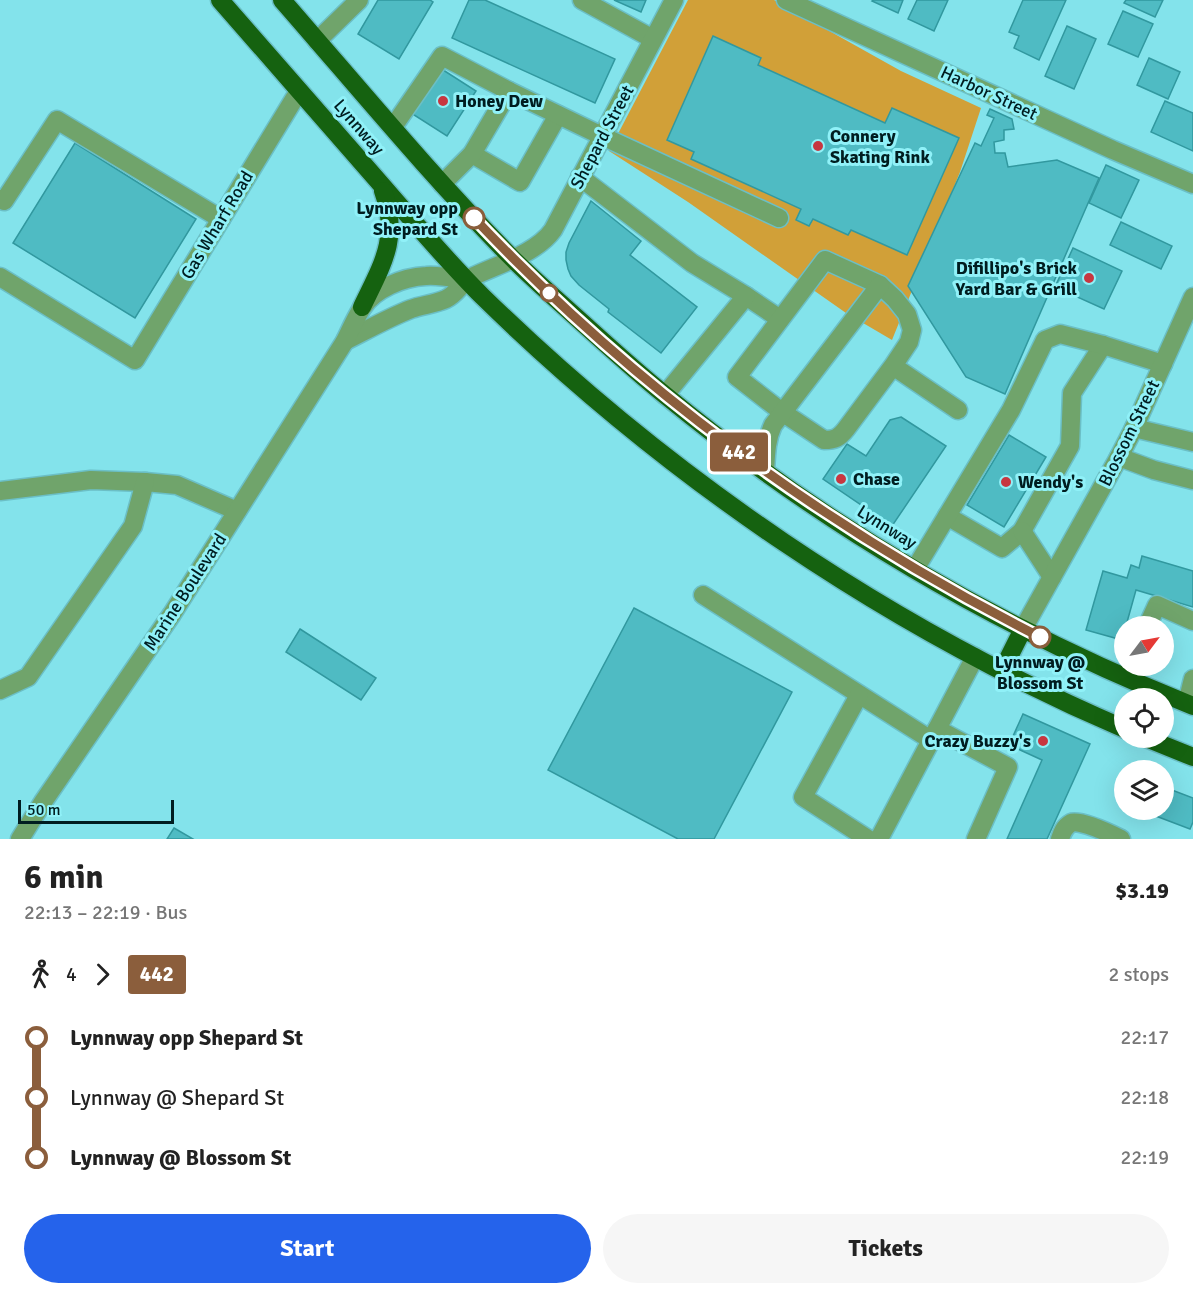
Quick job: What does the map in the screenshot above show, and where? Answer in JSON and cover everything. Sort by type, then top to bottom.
[{"type":"highway","name":"Lynnway","points":[[220,0],[430,241],[467,280],[511,323],[618,417],[716,494],[834,575],[975,657],[1114,724]]},
{"type":"highway","name":"Lynnway","points":[[282,0],[442,184],[513,258],[664,395],[765,472],[859,535],[1023,629],[1088,662],[1114,668]]},
{"type":"highway","points":[[362,307],[387,254],[390,236],[389,210],[381,183]]},
{"type":"highway","points":[[1002,671],[1023,629]]},
{"type":"highway","name":"Lynnway","points":[[1136,676],[1190,705]]},
{"type":"highway","points":[[1171,748],[1193,757]]},
{"type":"street","points":[[317,40],[359,0]]},
{"type":"street","points":[[582,0],[653,39]]},
{"type":"street","name":"Shepard Street","points":[[513,258],[548,237],[674,0]]},
{"type":"street","name":"Harbor Street","points":[[786,0],[1113,150],[1193,184]]},
{"type":"street","points":[[393,128],[442,56],[558,115],[779,218]]},
{"type":"street","name":"Gas Wharf Road","points":[[0,277],[135,360],[299,91]]},
{"type":"street","points":[[442,184],[472,154],[509,91]]},
{"type":"street","points":[[472,154],[520,182],[558,115]]},
{"type":"street","points":[[0,199],[4,201],[57,120],[221,219]]},
{"type":"street","points":[[580,177],[692,263],[780,319]]},
{"type":"street","points":[[467,280],[513,258]]},
{"type":"street","points":[[825,260],[880,285],[896,299],[907,314],[912,330],[909,342],[840,437],[824,440],[782,412],[737,377],[825,260]]},
{"type":"street","name":"Marine Boulevard","points":[[20,839],[172,614],[345,342],[362,307],[378,292],[397,282],[414,277],[435,276],[467,280]]},
{"type":"street","name":"Marine Boulevard","points":[[345,342],[391,317],[448,298],[457,292],[467,280]]},
{"type":"street","points":[[765,472],[768,435],[773,424],[880,285]]},
{"type":"street","points":[[664,395],[746,296]]},
{"type":"street","name":"Blossom Street","points":[[1023,629],[1134,428],[1193,297]]},
{"type":"street","points":[[915,569],[1011,410],[1045,340],[1060,334],[1163,364]]},
{"type":"street","points":[[947,516],[1002,548],[1022,531],[1070,446],[1072,393],[1103,345]]},
{"type":"street","points":[[893,366],[958,410]]},
{"type":"street","points":[[1134,428],[1193,442]]},
{"type":"street","points":[[1119,457],[1154,470],[1193,480]]},
{"type":"street","points":[[0,491],[91,480],[145,482],[177,485],[237,511]]},
{"type":"street","points":[[0,690],[28,677],[133,526],[145,482]]},
{"type":"street","points":[[1022,531],[1052,577]]},
{"type":"street","points":[[703,595],[859,695],[934,735],[1008,767],[976,839]]},
{"type":"street","points":[[1152,616],[1157,605],[1193,621]]},
{"type":"street","points":[[879,839],[975,657]]},
{"type":"street","points":[[1190,705],[1193,679]]},
{"type":"street","points":[[859,695],[803,797],[868,839]]},
{"type":"street","points":[[1060,839],[1063,830],[1071,823],[1079,822],[1121,839]]},
{"type":"shaded area","points":[[688,0],[774,0],[901,71],[981,108],[960,172],[892,340],[846,313],[688,202],[609,151]]},
{"type":"building","points":[[378,0],[430,0],[433,2],[399,59],[358,34]]},
{"type":"building","points":[[469,0],[485,0],[615,59],[595,103],[452,38]]},
{"type":"building","points":[[614,0],[646,0],[641,12]]},
{"type":"building","points":[[873,0],[903,0],[898,13]]},
{"type":"building","points":[[917,0],[948,0],[934,31],[908,19]]},
{"type":"building","points":[[1023,0],[1066,0],[1039,60],[1014,48],[1019,36],[1009,32]]},
{"type":"building","points":[[1126,0],[1163,0],[1155,17],[1124,3]]},
{"type":"building","points":[[1123,11],[1153,24],[1138,57],[1108,44]]},
{"type":"building","points":[[1067,26],[1096,39],[1074,89],[1045,76]]},
{"type":"building","name":"Connery Skating Rink","points":[[713,36],[761,58],[758,65],[885,123],[892,108],[959,138],[907,255],[851,230],[848,235],[813,219],[809,226],[796,220],[801,209],[691,159],[694,152],[667,140]]},
{"type":"building","points":[[1149,58],[1180,72],[1168,99],[1137,85]]},
{"type":"building","points":[[440,68],[476,91],[447,136],[411,113]]},
{"type":"building","points":[[1165,101],[1193,113],[1193,151],[1151,132]]},
{"type":"building","points":[[990,109],[1012,119],[1014,129],[1004,130],[1004,140],[994,142],[995,153],[1005,153],[1008,167],[1057,160],[1099,178],[1005,394],[966,377],[908,286],[975,143],[981,146],[994,118],[987,115]]},
{"type":"building","points":[[75,143],[196,219],[135,318],[13,243]]},
{"type":"building","points":[[1106,165],[1139,180],[1121,218],[1089,203]]},
{"type":"building","points":[[591,201],[641,241],[630,255],[697,307],[661,353],[608,312],[609,309],[571,276],[566,252]]},
{"type":"building","points":[[1121,222],[1172,246],[1161,269],[1110,245]]},
{"type":"building","points":[[1073,248],[1122,271],[1104,309],[1055,287]]},
{"type":"building","points":[[901,417],[946,446],[892,526],[823,479],[847,444],[866,456],[890,420]]},
{"type":"building","points":[[1009,435],[1046,457],[1004,527],[967,505]]},
{"type":"building","points":[[1142,556],[1193,571],[1193,607],[1136,590],[1129,616],[1114,616],[1114,638],[1086,630],[1103,571],[1127,578],[1131,565],[1139,568]]},
{"type":"building","points":[[634,608],[792,692],[714,839],[678,839],[548,770]]},
{"type":"building","points":[[300,629],[376,678],[361,700],[286,652]]},
{"type":"building","points":[[1023,714],[1090,744],[1047,839],[1007,839],[1042,760],[1009,745]]},
{"type":"building","points":[[1174,791],[1193,798],[1193,822],[1190,829],[1166,820],[1174,820]]},
{"type":"building","points":[[174,828],[193,839],[167,839]]},
{"type":"bus line","name":"442","points":[[474,218],[525,271],[609,348],[664,395],[765,472],[888,553],[1000,617],[1040,637]]},
{"type":"place","name":"Honey Dew","points":[[443,101]]},
{"type":"place","name":"Connery Skating Rink","points":[[818,146]]},
{"type":"place","name":"Lynnway opp Shepard St","points":[[474,218]]},
{"type":"place","name":"Difillipo's Brick Yard Bar & Grill","points":[[1089,278]]},
{"type":"place","name":"Chase","points":[[841,479]]},
{"type":"place","name":"Wendy's","points":[[1006,482]]},
{"type":"place","name":"Lynnway @ Blossom St","points":[[1040,637]]},
{"type":"place","name":"Crazy Buzzy's","points":[[1043,741]]}]
